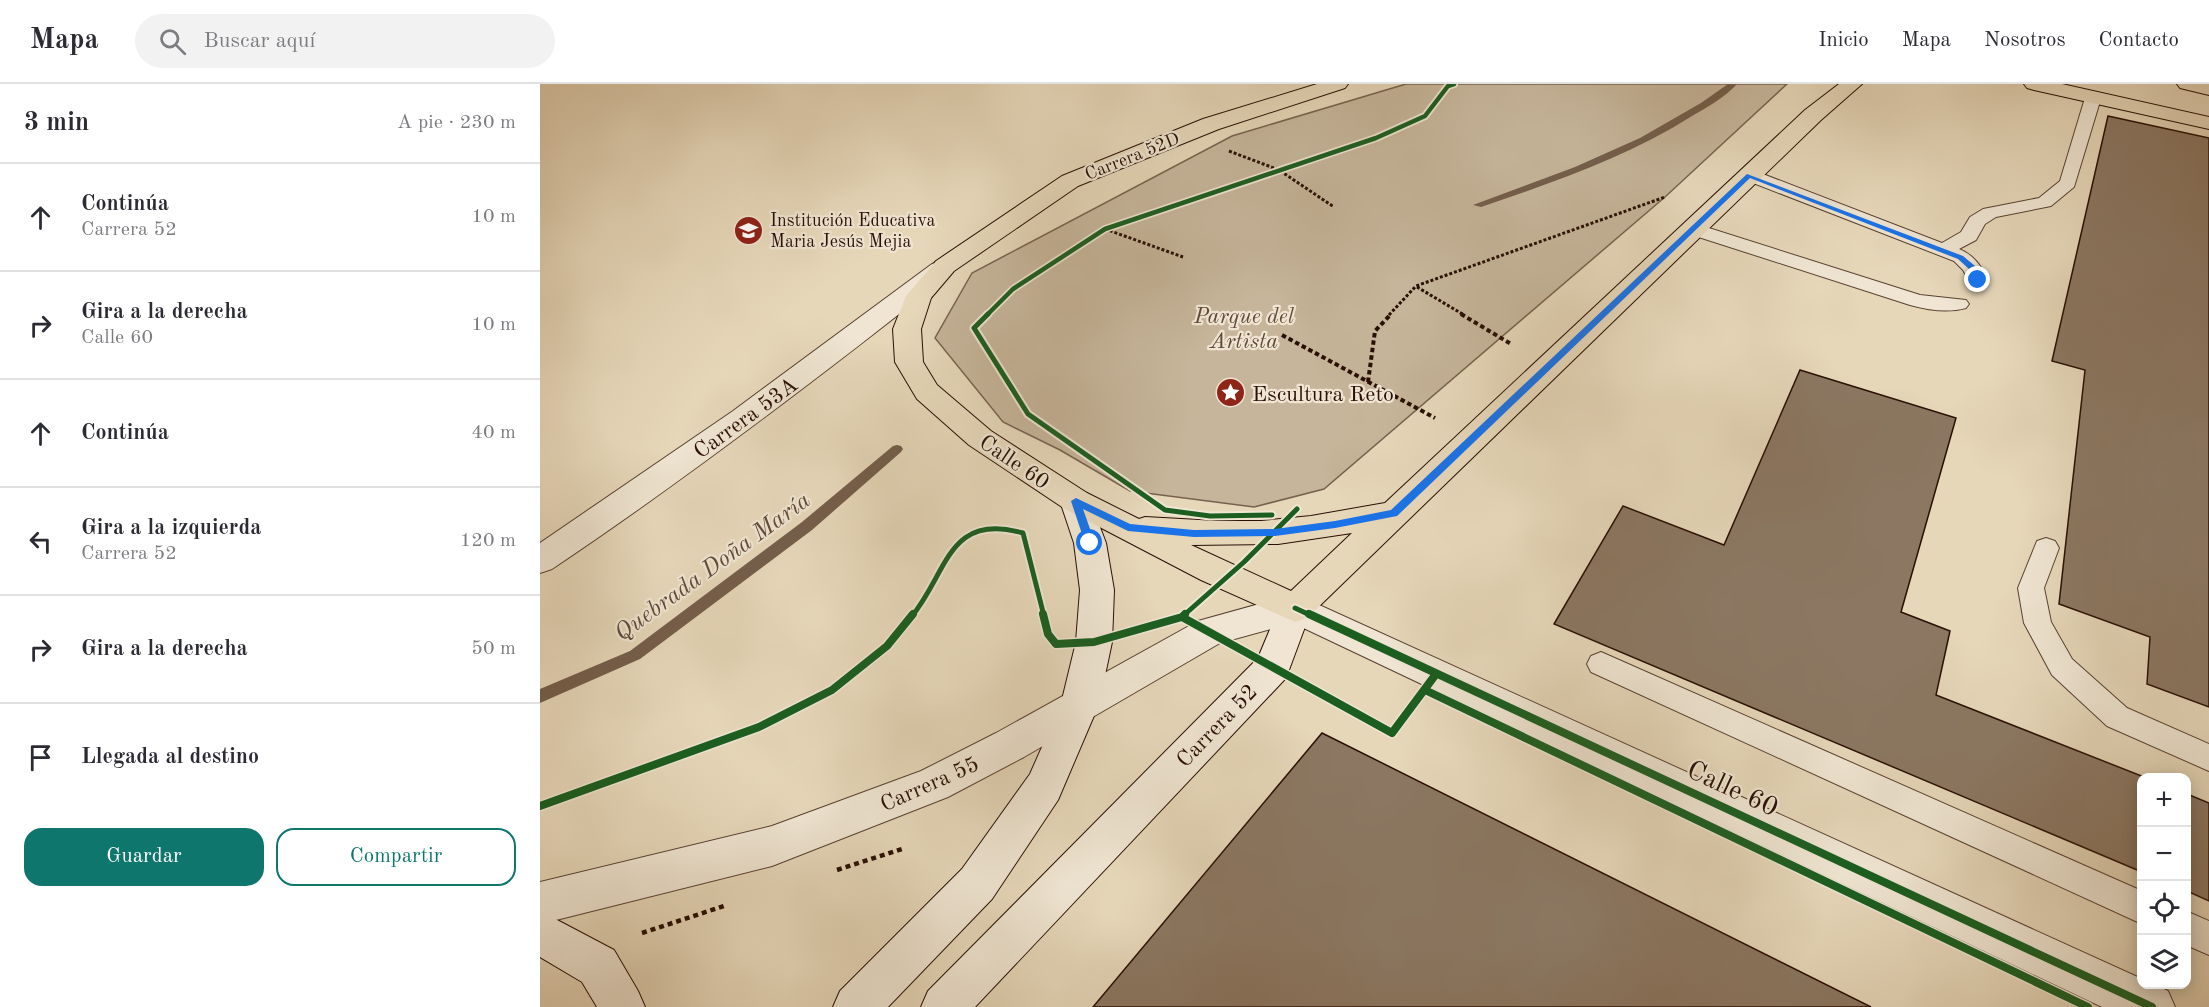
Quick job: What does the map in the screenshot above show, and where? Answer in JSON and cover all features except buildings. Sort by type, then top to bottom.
[{"type":"main road","name":"Carrera 52D","points":[[945,266],[1070,181],[1184,134],[1338,84]]},
{"type":"main road","points":[[1310,94],[1342,84]]},
{"type":"main road","name":"Carrera 52","points":[[1813,115],[1827,84]]},
{"type":"main road","name":"Carrera 52","points":[[1295,608],[1749,175],[1813,115],[1852,84]]},
{"type":"main road","points":[[2034,84],[2085,91],[2209,123]]},
{"type":"main road","points":[[2110,84],[2209,106]]},
{"type":"main road","points":[[2187,84],[2209,89]]},
{"type":"main road","name":"Calle 60","points":[[945,266],[919,296],[906,329],[909,362],[927,392],[980,438],[1076,501],[1213,571],[1295,608]]},
{"type":"main road","points":[[1128,528],[1194,533],[1260,533],[1335,525],[1394,513]]},
{"type":"street","name":"Carrera 53A","points":[[540,560],[606,518],[795,382],[945,266]]},
{"type":"street","points":[[856,1007],[977,884],[1044,787],[1080,704],[1094,642],[1097,590],[1090,543],[1076,501]]},
{"type":"street","name":"Carrera 55","points":[[540,903],[772,846],[934,784],[1010,745],[1210,631],[1295,608]]},
{"type":"street","name":"Carrera 52","points":[[944,1007],[1273,666],[1295,608]]},
{"type":"street","name":"Calle 60","points":[[1295,608],[2152,1007]]},
{"type":"street","points":[[540,933],[598,966],[622,1007]]},
{"type":"lane","points":[[1944,250],[1969,236],[1977,221],[1990,213],[2045,202],[2068,183],[2085,91]]},
{"type":"lane","points":[[1749,175],[1961,257],[1972,268],[1978,280]]},
{"type":"lane","points":[[1693,229],[1917,301],[1959,304]]},
{"type":"lane","points":[[2046,548],[2031,588],[2038,623],[2062,666],[2117,717],[2209,758]]},
{"type":"lane","points":[[1601,664],[2137,906]]},
{"type":"lane","points":[[2191,930],[2209,938]]},
{"type":"path","points":[[1184,134],[1279,170],[1334,207]]},
{"type":"path","points":[[1271,173],[1290,167]]},
{"type":"path","points":[[1368,382],[1375,331],[1416,286],[1665,197]]},
{"type":"path","points":[[1096,235],[1115,226]]},
{"type":"path","points":[[1105,229],[1183,257]]},
{"type":"path","points":[[1416,286],[1511,345]]},
{"type":"path","points":[[1282,335],[1435,418]]},
{"type":"green space","name":"Parque del Artista","points":[[1406,84],[1787,84],[1665,197],[1324,489],[1254,507],[1130,491],[1060,450],[1003,422],[935,338],[972,273],[1232,136]]},
{"type":"waterway","name":"Quebrada Doña María","points":[[1478,205],[1545,182],[1643,140],[1674,124],[1733,84]]},
{"type":"waterway","name":"Quebrada Doña María","points":[[540,696],[635,655],[807,526],[897,449]]},
{"type":"cycle path","points":[[1272,515],[1210,516],[1165,510],[1028,414],[974,328],[1013,289],[1105,229],[1376,138],[1425,116],[1448,86],[1454,84]]},
{"type":"cycle path","points":[[1182,617],[1244,562],[1297,509]]},
{"type":"cycle path","points":[[540,806],[759,727],[832,690],[887,646],[920,606],[952,549],[965,538],[984,529],[1005,528],[1023,533],[1048,634],[1056,644],[1094,642],[1182,617],[1392,733],[1436,674]]},
{"type":"cycle path","points":[[1295,608],[2152,1007]]},
{"type":"cycle path","points":[[1425,690],[2088,1007]]},
{"type":"place","name":"Institución Educativa Maria Jesús Mejia","points":[[749,230]]},
{"type":"place","name":"Escultura Reto","points":[[1231,393]]},
{"type":"route","points":[[1090,543],[1076,501],[1128,528],[1194,533],[1275,532],[1335,525],[1394,513],[1749,175],[1961,257],[1972,268],[1978,280]]}]
